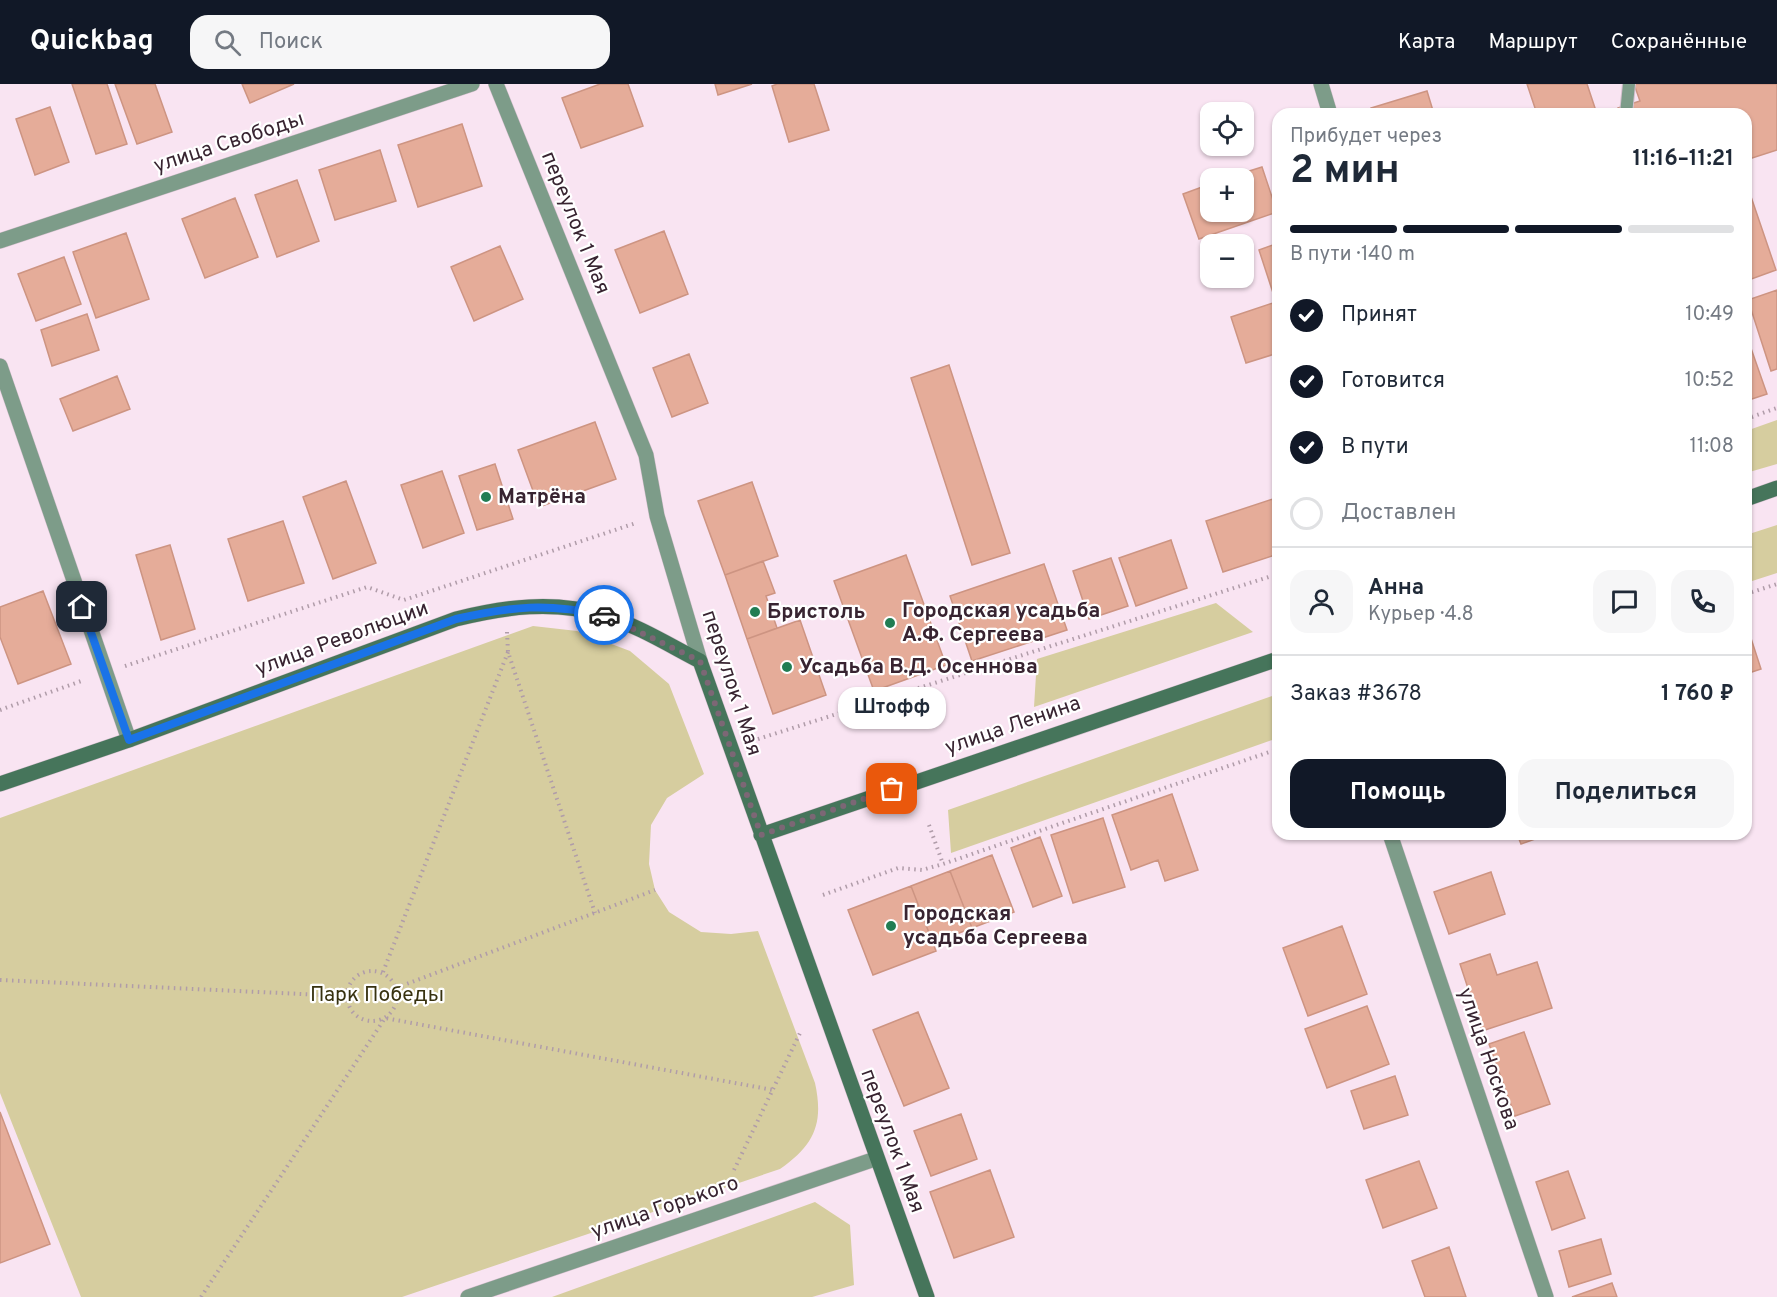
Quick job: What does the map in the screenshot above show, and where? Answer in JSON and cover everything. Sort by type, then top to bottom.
[{"type":"main road","points":[[1752,497],[1777,488]]},
{"type":"main road","name":"улица Революции","points":[[0,784],[129,740],[456,619],[503,608],[547,605],[603,615],[700,661]]},
{"type":"main road","name":"переулок 1 Мая","points":[[700,661],[875,1159],[927,1297]]},
{"type":"main road","name":"улица Ленина","points":[[761,835],[1272,661]]},
{"type":"street","name":"улица Свободы","points":[[0,241],[472,84]]},
{"type":"street","name":"переулок 1 Мая","points":[[496,84],[646,455],[657,516],[700,661]]},
{"type":"street","points":[[1321,84],[1328,108]]},
{"type":"street","points":[[0,366],[129,740]]},
{"type":"street","name":"улица Носкова","points":[[1392,840],[1546,1297]]},
{"type":"street","name":"улица Горького","points":[[468,1297],[875,1159]]},
{"type":"lane","points":[[1627,108],[1629,84]]},
{"type":"path","points":[[1752,417],[1777,408]]},
{"type":"path","points":[[0,710],[104,673],[367,587],[404,600],[657,516]]},
{"type":"path","points":[[758,739],[1272,576]]},
{"type":"path","points":[[1752,592],[1777,584]]},
{"type":"path","points":[[507,632],[508,652],[595,913]]},
{"type":"path","points":[[383,972],[508,652]]},
{"type":"path","points":[[884,698],[893,722]]},
{"type":"path","points":[[823,895],[898,868],[922,870],[943,864],[1272,751]]},
{"type":"path","points":[[929,825],[943,864]]},
{"type":"path","points":[[396,988],[655,890]]},
{"type":"path","points":[[201,1297],[385,1018],[393,1010],[397,999],[396,988],[383,972],[370,970],[358,974],[349,984],[345,996],[350,1010],[359,1019],[372,1022],[385,1018],[773,1090]]},
{"type":"path","points":[[0,980],[345,996]]},
{"type":"path","points":[[734,1170],[801,1031]]},
{"type":"green space","points":[[1777,420],[1777,464],[1752,471],[1752,429]]},
{"type":"green space","points":[[1777,525],[1777,573],[1752,581],[1752,533]]},
{"type":"green space","points":[[1216,603],[1253,632],[1034,707],[1037,659]]},
{"type":"green space","name":"Парк Победы","points":[[533,626],[577,631],[630,651],[669,684],[704,774],[667,798],[651,825],[649,864],[655,890],[669,912],[701,932],[731,934],[758,931],[815,1083],[817,1122],[808,1142],[792,1160],[780,1169],[402,1297],[81,1297],[0,1093],[0,818]]},
{"type":"green space","points":[[1272,696],[1272,740],[951,853],[948,810]]},
{"type":"green space","points":[[815,1202],[850,1225],[854,1285],[812,1297],[552,1297]]},
{"type":"building","points":[[72,84],[107,84],[127,144],[96,154]]},
{"type":"building","points":[[115,84],[155,84],[172,132],[137,144]]},
{"type":"building","points":[[242,84],[294,84],[250,103]]},
{"type":"building","points":[[600,84],[628,84],[643,126],[581,148],[562,98]]},
{"type":"building","points":[[715,84],[752,84],[718,95]]},
{"type":"building","points":[[814,84],[829,130],[789,142],[772,86]]},
{"type":"building","points":[[1527,84],[1587,84],[1595,108],[1535,108]]},
{"type":"building","points":[[1634,84],[1777,84],[1777,150],[1752,158],[1752,108],[1618,108],[1640,101]]},
{"type":"building","points":[[1427,91],[1432,108],[1371,108]]},
{"type":"building","points":[[50,107],[69,162],[35,175],[16,119]]},
{"type":"building","points":[[462,124],[482,186],[418,207],[398,145]]},
{"type":"building","points":[[380,150],[396,201],[335,220],[319,170]]},
{"type":"building","points":[[1262,167],[1272,197],[1272,214],[1254,220],[1254,170]]},
{"type":"building","points":[[297,180],[319,241],[277,257],[255,195]]},
{"type":"building","points":[[1200,188],[1200,222],[1248,222],[1213,234],[1200,234],[1199,239],[1183,194]]},
{"type":"building","points":[[235,198],[258,257],[205,278],[182,219]]},
{"type":"building","points":[[1752,200],[1776,270],[1752,279]]},
{"type":"building","points":[[664,231],[688,294],[640,313],[615,250]]},
{"type":"building","points":[[126,233],[149,299],[96,318],[73,252]]},
{"type":"building","points":[[1272,245],[1272,290],[1259,250]]},
{"type":"building","points":[[500,246],[523,299],[474,321],[451,267]]},
{"type":"building","points":[[64,257],[81,304],[36,321],[18,274]]},
{"type":"building","points":[[1777,290],[1777,369],[1771,371],[1752,312],[1752,299]]},
{"type":"building","points":[[1272,303],[1272,355],[1246,363],[1231,317]]},
{"type":"building","points":[[87,314],[99,350],[52,366],[41,330]]},
{"type":"building","points":[[1752,351],[1767,394],[1752,399]]},
{"type":"building","points":[[689,354],[708,403],[672,417],[653,368]]},
{"type":"building","points":[[949,365],[1010,553],[972,565],[911,378]]},
{"type":"building","points":[[117,376],[130,409],[73,431],[60,399]]},
{"type":"building","points":[[595,422],[616,479],[539,507],[518,450]]},
{"type":"building","name":"Матрёна","points":[[495,464],[513,519],[477,530],[459,476]]},
{"type":"building","points":[[442,471],[464,533],[423,548],[401,485]]},
{"type":"building","points":[[346,481],[376,563],[333,579],[303,497]]},
{"type":"building","points":[[752,482],[778,556],[725,575],[698,501]]},
{"type":"building","points":[[1272,499],[1272,556],[1223,572],[1206,521]]},
{"type":"building","points":[[283,521],[304,583],[248,601],[228,539]]},
{"type":"building","points":[[1171,540],[1187,588],[1136,606],[1119,558]]},
{"type":"building","points":[[170,545],[195,629],[161,640],[136,555]]},
{"type":"building","name":"Городская усадьба А.Ф. Сергеева","points":[[906,555],[946,665],[874,691],[834,581]]},
{"type":"building","points":[[1111,558],[1128,606],[1089,619],[1073,571]]},
{"type":"building","name":"Бристоль","points":[[763,561],[775,593],[766,596],[777,628],[747,639],[725,575]]},
{"type":"building","points":[[1044,564],[1067,630],[972,661],[950,596]]},
{"type":"building","points":[[43,591],[71,664],[18,684],[0,637],[0,607]]},
{"type":"building","name":"Усадьба В.Д. Осеннова","points":[[800,620],[826,695],[773,714],[747,639]]},
{"type":"building","points":[[1752,641],[1761,669],[1752,672]]},
{"type":"building","points":[[1172,794],[1198,870],[1165,881],[1158,860],[1131,870],[1112,815]]},
{"type":"building","points":[[1103,818],[1125,887],[1073,903],[1051,835]]},
{"type":"building","points":[[1040,837],[1062,896],[1033,907],[1011,848]]},
{"type":"building","points":[[1519,840],[1532,840],[1521,844]]},
{"type":"building","points":[[992,855],[1014,912],[972,928],[950,871]]},
{"type":"building","points":[[950,871],[972,928],[933,943],[911,886]]},
{"type":"building","points":[[1491,872],[1505,914],[1449,934],[1434,892]]},
{"type":"building","name":"Городская усадьба Сергеева","points":[[911,886],[936,951],[873,975],[848,910]]},
{"type":"building","points":[[1342,926],[1367,994],[1308,1016],[1283,948]]},
{"type":"building","points":[[1490,954],[1497,975],[1537,962],[1552,1008],[1482,1031],[1460,964]]},
{"type":"building","points":[[1367,1006],[1389,1064],[1327,1088],[1305,1029]]},
{"type":"building","points":[[918,1012],[949,1088],[904,1106],[873,1030]]},
{"type":"building","points":[[1524,1032],[1550,1104],[1515,1116],[1489,1044]]},
{"type":"building","points":[[1395,1076],[1408,1115],[1364,1129],[1351,1091]]},
{"type":"building","points":[[0,1112],[50,1244],[0,1263]]},
{"type":"building","points":[[961,1114],[977,1159],[931,1176],[914,1131]]},
{"type":"building","points":[[1419,1161],[1437,1208],[1383,1228],[1366,1180]]},
{"type":"building","points":[[990,1170],[1014,1237],[954,1258],[930,1192]]},
{"type":"building","points":[[1568,1171],[1585,1218],[1552,1230],[1536,1182]]},
{"type":"building","points":[[1601,1239],[1611,1274],[1569,1287],[1559,1251]]},
{"type":"building","points":[[1449,1247],[1466,1297],[1425,1297],[1412,1261]]},
{"type":"building","points":[[1612,1283],[1617,1297],[1572,1297]]},
{"type":"way so far","points":[[604,615],[700,661],[761,835],[892,789]]},
{"type":"place","name":"Матрёна","points":[[486,497]]},
{"type":"place","name":"Бристоль","points":[[755,612]]},
{"type":"place","name":"Городская усадьба А.Ф. Сергеева","points":[[890,623]]},
{"type":"place","name":"Усадьба В.Д. Осеннова","points":[[787,667]]},
{"type":"place","name":"Штофф","points":[[892,789]]},
{"type":"place","name":"Городская усадьба Сергеева","points":[[891,926]]},
{"type":"route","points":[[82,607],[129,740],[456,619],[503,608],[547,605],[604,615]]}]
